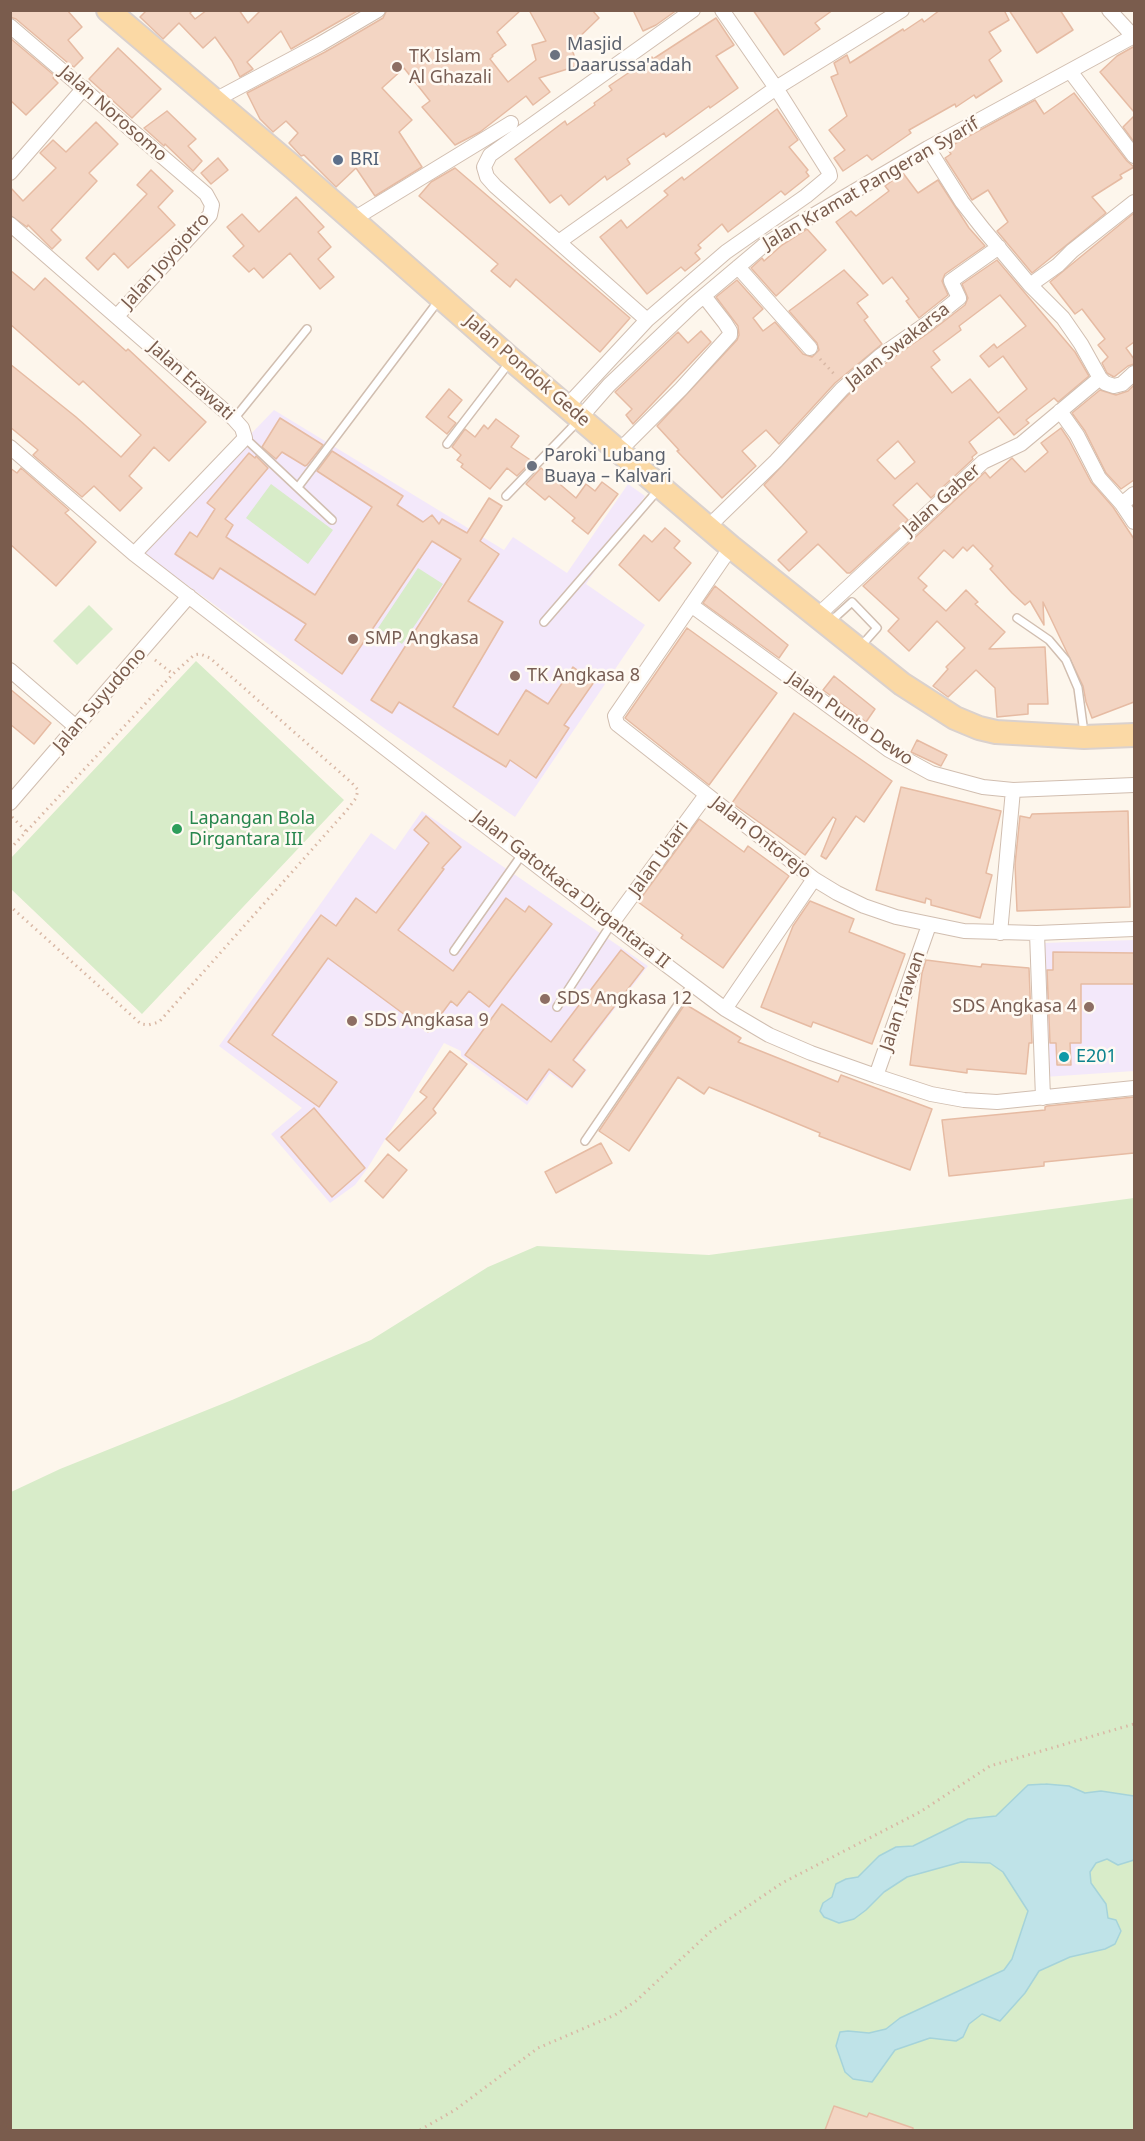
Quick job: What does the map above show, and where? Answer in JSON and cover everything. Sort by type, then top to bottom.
[{"type":"main road","name":"Jalan Pondok Gede","points":[[108,10],[731,547],[927,702],[979,728],[1004,733],[1134,735]]},
{"type":"street","points":[[213,101],[378,10]]},
{"type":"street","points":[[647,320],[495,186],[487,177],[484,168],[490,155],[693,10]]},
{"type":"street","points":[[574,412],[647,320],[726,252],[829,178],[829,172],[776,88],[722,10]]},
{"type":"street","points":[[560,241],[776,88],[902,10]]},
{"type":"street","points":[[1109,10],[1134,37]]},
{"type":"street","name":"Jalan Norosomo","points":[[10,26],[206,194],[212,205]]},
{"type":"street","name":"Jalan Kramat Pangeran Syarif","points":[[574,412],[609,385],[738,267],[790,229],[928,148],[1134,37]]},
{"type":"street","points":[[1070,71],[1134,156]]},
{"type":"street","points":[[10,173],[84,88]]},
{"type":"street","points":[[352,220],[510,123]]},
{"type":"street","points":[[928,148],[962,202],[1030,285],[1063,318],[1082,344],[1100,378],[1114,386],[1122,384],[1134,373]]},
{"type":"street","points":[[1030,285],[1058,265],[1134,202]]},
{"type":"street","name":"Jalan Joyojotro","points":[[117,315],[210,215],[212,205]]},
{"type":"street","name":"Jalan Erawati","points":[[10,224],[117,315],[242,428],[245,438],[134,554]]},
{"type":"street","name":"Jalan Swakarsa","points":[[708,527],[776,461],[846,386],[880,356],[954,303],[959,295],[951,281],[999,247]]},
{"type":"street","points":[[738,267],[810,348]]},
{"type":"street","points":[[620,450],[681,389],[730,335],[725,323],[704,296]]},
{"type":"street","name":"Jalan Gaber","points":[[823,620],[983,462],[1021,444],[1100,378]]},
{"type":"street","points":[[1060,411],[1077,435],[1099,478],[1122,504],[1134,522]]},
{"type":"street","name":"Jalan Gatotkaca Dirgantara II","points":[[10,447],[134,554],[725,1009],[769,1035],[876,1076],[931,1094],[964,1100],[997,1102],[1134,1088]]},
{"type":"street","points":[[1122,504],[1134,494]]},
{"type":"street","name":"Jalan Ontorejo","points":[[731,547],[614,718],[617,724],[814,879],[864,906],[896,917],[964,931],[1037,933],[1134,928]]},
{"type":"street","name":"Jalan Suyudono","points":[[10,803],[144,651],[189,596]]},
{"type":"street","name":"Jalan Punto Dewo","points":[[691,605],[889,750],[931,772],[983,787],[1013,790],[1134,785]]},
{"type":"street","points":[[10,670],[76,727]]},
{"type":"street","points":[[1000,933],[1013,790]]},
{"type":"street","name":"Jalan Utari","points":[[612,922],[706,795]]},
{"type":"street","points":[[725,1009],[814,879]]},
{"type":"street","name":"Jalan Irawan","points":[[876,1076],[929,925]]},
{"type":"street","points":[[1037,933],[1043,1098]]},
{"type":"lane","points":[[298,487],[442,297]]},
{"type":"lane","points":[[234,419],[307,329]]},
{"type":"lane","points":[[447,444],[512,360]]},
{"type":"lane","points":[[506,496],[574,412]]},
{"type":"lane","points":[[245,438],[332,520]]},
{"type":"lane","points":[[544,622],[660,487]]},
{"type":"lane","points":[[823,620],[852,602],[877,628],[859,648]]},
{"type":"lane","points":[[1017,618],[1049,640],[1066,660],[1078,688],[1084,736]]},
{"type":"lane","points":[[454,951],[523,853]]},
{"type":"lane","points":[[557,1007],[612,922]]},
{"type":"lane","points":[[585,1141],[692,984]]},
{"type":"path","points":[[810,348],[846,386]]},
{"type":"path","points":[[144,651],[173,674]]},
{"type":"path","points":[[10,849],[173,674],[194,655],[200,654],[210,658],[358,790],[356,798],[159,1022],[141,1024],[10,906]]},
{"type":"path","points":[[10,815],[27,831]]},
{"type":"path","points":[[420,2130],[455,2110],[538,2048],[615,2015],[636,2001],[710,1932],[782,1882],[920,1812],[990,1766],[1134,1724]]},
{"type":"shaded area","points":[[274,410],[504,550],[513,537],[567,573],[628,484],[645,496],[586,584],[645,625],[515,817],[384,728],[139,550]]},
{"type":"shaded area","name":"SDS Angkasa 9","points":[[422,811],[648,966],[575,1060],[587,1070],[572,1089],[550,1073],[527,1105],[461,1056],[461,1051],[444,1043],[367,1169],[355,1185],[330,1203],[271,1134],[302,1108],[219,1046],[371,833],[395,850]]},
{"type":"shaded area","name":"SDS Angkasa 4","points":[[1134,940],[1134,1071],[1044,1077],[1043,943]]},
{"type":"green space","points":[[271,484],[333,530],[308,564],[246,518]]},
{"type":"green space","points":[[418,568],[443,584],[402,644],[378,628]]},
{"type":"green space","points":[[89,605],[113,629],[77,665],[53,641]]},
{"type":"green space","name":"Lapangan Bola Dirgantara III","points":[[196,661],[344,800],[142,1014],[11,889],[11,858]]},
{"type":"green space","points":[[1134,1198],[1134,2130],[11,2130],[11,1492],[60,1469],[232,1400],[371,1340],[488,1267],[537,1246],[709,1255]]},
{"type":"water","points":[[1028,1785],[1069,1786],[1085,1793],[1101,1791],[1134,1796],[1134,1860],[1118,1865],[1107,1859],[1096,1863],[1090,1872],[1091,1883],[1106,1904],[1108,1918],[1116,1920],[1121,1931],[1115,1944],[1105,1949],[1070,1957],[1039,1971],[1025,1993],[1000,2021],[982,2014],[969,2024],[963,2037],[956,2041],[930,2038],[895,2050],[872,2082],[853,2079],[845,2072],[836,2046],[840,2032],[869,2033],[886,2029],[900,2018],[1004,1970],[1012,1959],[1028,1911],[1003,1872],[990,1863],[961,1862],[907,1877],[884,1892],[854,1919],[839,1923],[824,1917],[820,1911],[823,1903],[832,1897],[836,1884],[858,1877],[879,1856],[896,1847],[913,1846],[968,1819],[996,1816]]},
{"type":"building","points":[[10,10],[67,10],[82,27],[68,40],[83,58],[74,67],[16,19],[10,17]]},
{"type":"building","points":[[147,10],[193,10],[190,13],[195,19],[207,10],[239,10],[248,23],[261,10],[359,10],[291,49],[281,31],[247,62],[253,69],[240,77],[215,37],[203,48],[179,23],[163,39],[140,17]]},
{"type":"building","points":[[387,10],[521,10],[497,32],[506,45],[490,59],[508,82],[536,60],[532,45],[546,41],[529,10],[592,10],[599,18],[571,45],[577,66],[539,78],[550,92],[533,105],[526,96],[480,132],[455,145],[422,107],[430,101],[404,68],[382,88],[412,120],[399,132],[422,167],[375,196],[356,168],[336,187],[289,143],[298,133],[286,121],[273,132],[260,119],[247,93],[383,18]]},
{"type":"building","points":[[633,10],[677,10],[643,31]]},
{"type":"building","points":[[753,10],[833,10],[815,23],[820,29],[784,55]]},
{"type":"building","points":[[940,10],[1004,10],[1009,20],[989,32],[1001,51],[989,60],[1002,81],[976,98],[974,95],[956,107],[955,104],[909,130],[911,133],[872,160],[867,155],[843,171],[834,158],[845,150],[829,130],[847,116],[831,77],[838,74],[834,63],[847,55],[850,63],[903,29],[904,31],[922,19],[924,22]]},
{"type":"building","points":[[1009,10],[1060,10],[1073,30],[1037,53]]},
{"type":"building","points":[[716,18],[734,45],[716,56],[738,88],[666,137],[664,133],[627,159],[630,164],[607,180],[605,176],[569,205],[561,195],[550,203],[515,159],[565,121],[567,125],[595,105],[594,103],[612,90],[609,86]]},
{"type":"building","points":[[10,38],[55,76],[53,78],[58,83],[26,115],[10,100]]},
{"type":"building","points":[[1133,47],[1134,112],[1100,72],[1117,56]]},
{"type":"building","points":[[118,48],[161,89],[132,118],[89,79]]},
{"type":"building","points":[[1074,93],[1134,167],[1120,175],[1122,178],[1092,197],[1106,213],[1032,273],[997,231],[1008,222],[988,190],[972,200],[945,158],[951,154],[947,148],[1035,100],[1044,114]]},
{"type":"building","points":[[777,109],[798,140],[789,147],[808,170],[806,172],[809,176],[785,195],[781,191],[728,232],[722,224],[698,245],[701,248],[695,253],[700,259],[685,271],[681,267],[647,294],[600,237],[621,220],[627,228],[668,195],[664,191],[682,177],[684,180]]},
{"type":"building","points":[[167,111],[196,139],[188,146],[202,161],[193,171],[165,144],[164,146],[144,128]]},
{"type":"building","points":[[1134,116],[1134,142],[1123,127]]},
{"type":"building","points":[[96,122],[118,144],[89,173],[97,181],[51,230],[61,240],[52,249],[28,225],[27,227],[10,215],[10,187],[23,201],[56,168],[40,153],[53,140],[66,152]]},
{"type":"building","points":[[218,158],[228,170],[211,184],[201,173]]},
{"type":"building","points":[[455,168],[630,318],[600,352],[516,279],[510,287],[491,271],[498,264],[419,196],[431,182]]},
{"type":"building","points":[[151,170],[173,191],[158,207],[175,225],[128,268],[114,253],[98,270],[86,258],[147,194],[137,185]]},
{"type":"building","points":[[903,173],[918,193],[938,180],[969,228],[985,246],[945,274],[942,281],[948,295],[919,318],[906,301],[909,299],[892,277],[883,284],[836,222],[851,211],[856,216],[889,191],[885,186]]},
{"type":"building","points":[[296,197],[324,227],[318,232],[331,247],[318,259],[334,277],[320,289],[290,253],[263,278],[254,268],[249,272],[233,256],[244,246],[227,227],[242,214],[259,232]]},
{"type":"building","points":[[1134,213],[1134,342],[1126,348],[1134,359],[1134,364],[1114,377],[1107,373],[1102,363],[1108,357],[1098,345],[1105,339],[1082,309],[1075,314],[1050,282]]},
{"type":"building","points":[[807,229],[826,250],[776,296],[751,268],[762,258],[764,261],[782,245]]},
{"type":"building","points":[[997,260],[1075,352],[1089,376],[1058,402],[1054,398],[1026,420],[1029,423],[1014,435],[999,417],[969,442],[977,453],[972,457],[973,459],[931,498],[917,483],[893,505],[908,520],[850,573],[847,573],[818,544],[789,571],[778,560],[807,532],[764,485],[848,395],[886,363],[965,305],[968,298],[962,284]],"holes":[[[1000,295],[1026,326],[997,348],[994,344],[980,356],[989,367],[1003,356],[1027,389],[998,413],[970,379],[952,393],[931,367],[940,360],[933,351],[961,330],[959,326]],[[898,441],[915,462],[895,479],[877,460]]]},
{"type":"building","points":[[10,270],[34,290],[45,278],[126,351],[128,349],[206,422],[169,461],[154,447],[129,476],[142,488],[120,511],[94,486],[82,497],[33,455],[38,450],[10,427],[10,364],[121,457],[141,435],[83,381],[79,385],[10,324]]},
{"type":"building","points":[[844,270],[868,295],[857,303],[868,317],[864,320],[882,344],[835,383],[779,444],[766,430],[742,451],[756,466],[722,498],[677,451],[679,450],[657,426],[737,340],[738,326],[716,297],[737,280],[763,309],[753,318],[763,331],[775,322],[803,354],[812,357],[819,350],[817,343],[789,311]]},
{"type":"building","points":[[701,331],[711,342],[633,424],[626,415],[632,409],[615,392],[678,332],[688,343]]},
{"type":"building","points":[[1134,385],[1134,480],[1121,489],[1106,473],[1085,431],[1072,413],[1100,390],[1116,395],[1128,391]]},
{"type":"building","points":[[449,389],[462,400],[448,417],[456,423],[447,434],[426,417]]},
{"type":"building","points":[[280,418],[323,445],[307,465],[305,466],[282,452],[276,459],[262,447]]},
{"type":"building","points":[[496,419],[519,436],[511,447],[532,461],[517,476],[507,468],[490,489],[461,467],[463,464],[457,460],[461,455],[452,447],[465,429],[475,437],[484,425],[488,429]]},
{"type":"building","points":[[1061,428],[1091,482],[1113,507],[1134,539],[1134,702],[1092,718],[1083,686],[1043,602],[1044,625],[1030,601],[1025,605],[1012,593],[990,569],[993,566],[973,545],[967,551],[963,547],[953,558],[944,550],[918,578],[927,586],[923,590],[946,611],[966,590],[978,602],[975,604],[1005,632],[989,649],[1045,647],[1048,704],[1028,704],[1028,714],[997,717],[995,688],[976,670],[948,697],[933,686],[948,669],[946,667],[965,648],[937,621],[909,651],[888,631],[899,619],[863,586],[985,472],[990,478],[1012,458],[1025,472],[1048,452],[1041,443]]},
{"type":"building","points":[[332,451],[403,496],[397,505],[423,522],[432,515],[439,524],[442,519],[467,533],[489,498],[502,506],[480,541],[499,554],[468,601],[503,622],[453,707],[498,735],[526,690],[548,704],[573,667],[594,682],[564,725],[569,728],[536,778],[510,760],[506,767],[399,702],[392,713],[371,700],[461,559],[432,541],[342,674],[295,640],[306,624],[220,568],[213,579],[175,554],[190,532],[197,537],[215,509],[207,503],[249,453],[255,458],[256,456],[268,468],[225,519],[233,525],[226,537],[315,595],[372,507],[317,471]]},
{"type":"building","points":[[10,468],[17,473],[21,468],[69,510],[65,513],[96,542],[56,586],[10,544]]},
{"type":"building","points":[[541,468],[576,498],[586,484],[595,491],[602,482],[618,494],[588,534],[572,521],[575,518],[549,496],[545,500],[526,484]]},
{"type":"building","points":[[665,528],[680,541],[674,548],[691,563],[659,601],[619,565],[644,535],[652,542]]},
{"type":"building","points":[[715,586],[788,645],[779,658],[703,603]]},
{"type":"building","points":[[687,628],[777,693],[709,785],[625,718]]},
{"type":"building","points":[[834,676],[875,709],[866,722],[823,690]]},
{"type":"building","points":[[10,689],[51,723],[34,744],[10,724]]},
{"type":"building","points":[[794,713],[892,781],[864,822],[856,816],[826,859],[821,856],[836,819],[833,817],[805,855],[732,803]]},
{"type":"building","points":[[917,740],[947,755],[941,766],[911,752]]},
{"type":"building","points":[[901,787],[1001,811],[986,873],[992,875],[980,918],[931,905],[931,900],[926,898],[925,903],[876,890]]},
{"type":"building","points":[[1128,811],[1130,907],[1017,911],[1015,864],[1020,816],[1030,818],[1032,814]]},
{"type":"building","points":[[426,816],[461,847],[442,868],[444,869],[398,930],[453,971],[506,898],[525,912],[529,906],[552,924],[489,1007],[469,991],[457,1006],[451,1001],[428,1032],[328,958],[272,1035],[337,1082],[319,1107],[228,1042],[321,915],[336,926],[356,898],[376,913],[429,843],[414,830]]},
{"type":"building","points":[[699,819],[744,852],[748,846],[789,876],[723,968],[681,938],[683,935],[638,902]]},
{"type":"building","points":[[810,901],[854,919],[849,932],[905,954],[872,1044],[813,1022],[811,1027],[761,1007],[793,926]]},
{"type":"building","points":[[621,950],[644,968],[573,1060],[585,1070],[572,1087],[549,1069],[527,1100],[465,1055],[502,1004],[551,1042]]},
{"type":"building","points":[[1053,952],[1134,953],[1134,984],[1081,984],[1081,1043],[1070,1043],[1071,1065],[1057,1065],[1056,1043],[1050,1043],[1047,970],[1053,970]]},
{"type":"building","points":[[926,960],[981,967],[982,964],[1029,968],[1032,1043],[1029,1043],[1026,1074],[967,1069],[967,1073],[910,1065],[922,973]]},
{"type":"building","points":[[685,1004],[741,1038],[738,1042],[838,1082],[841,1075],[932,1109],[910,1170],[819,1136],[820,1133],[709,1087],[704,1094],[678,1077],[629,1151],[599,1131]]},
{"type":"building","points":[[450,1051],[467,1064],[433,1109],[436,1113],[399,1151],[386,1139],[427,1097],[420,1092]]},
{"type":"building","points":[[1134,1097],[1134,1153],[1044,1162],[1044,1166],[949,1176],[942,1120],[1045,1110],[1047,1106]]},
{"type":"building","points":[[314,1108],[365,1168],[332,1197],[281,1137]]},
{"type":"building","points":[[601,1143],[612,1163],[556,1193],[545,1172]]},
{"type":"building","points":[[388,1154],[407,1170],[383,1198],[365,1181]]},
{"type":"building","points":[[834,2106],[867,2117],[869,2113],[913,2128],[913,2130],[825,2130]]},
{"type":"place","name":"Masjid Daarussa'adah","points":[[555,55]]},
{"type":"place","name":"TK Islam Al Ghazali","points":[[397,67]]},
{"type":"place","name":"BRI","points":[[338,160]]},
{"type":"place","name":"Paroki Lubang Buaya – Kalvari","points":[[532,466]]},
{"type":"place","name":"SMP Angkasa","points":[[353,639]]},
{"type":"place","name":"TK Angkasa 8","points":[[515,676]]},
{"type":"place","name":"Lapangan Bola Dirgantara III","points":[[177,829]]},
{"type":"place","name":"SDS Angkasa 12","points":[[545,999]]},
{"type":"place","name":"SDS Angkasa 4","points":[[1089,1007]]},
{"type":"place","name":"SDS Angkasa 9","points":[[352,1021]]},
{"type":"place","name":"E201","points":[[1064,1057]]}]
